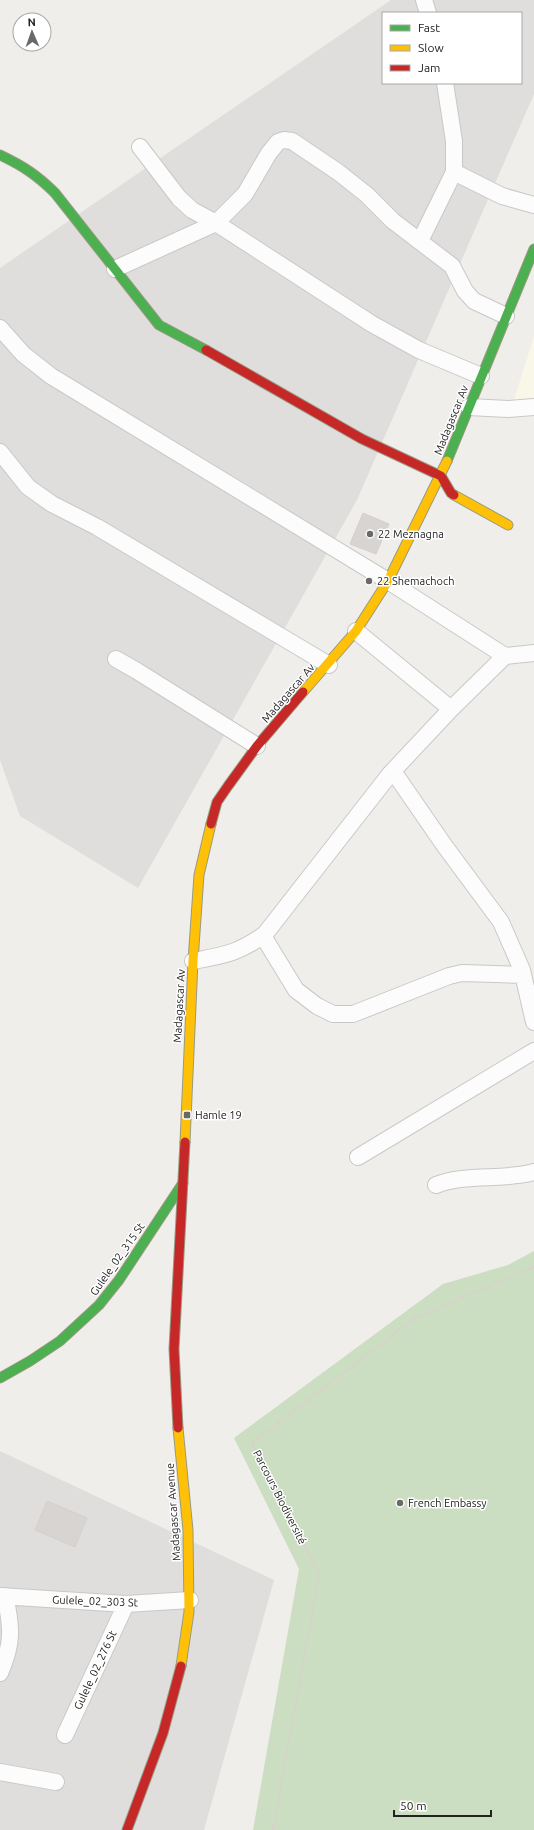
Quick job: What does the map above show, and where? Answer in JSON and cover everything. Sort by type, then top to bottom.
[{"type":"main road","points":[[0,155],[23,166],[38,176],[54,193],[159,325],[224,359],[362,438],[441,476],[451,493],[508,525]]},
{"type":"main road","name":"Madagascar Av","points":[[183,1183],[193,961],[199,875],[202,854],[217,802],[257,746],[329,665],[356,631],[388,581],[407,540],[441,476],[534,249]]},
{"type":"main road","name":"Gulele_02_315 St","points":[[0,1378],[19,1368],[46,1350],[74,1328],[111,1292],[183,1183]]},
{"type":"main road","name":"Madagascar Avenue","points":[[127,1830],[165,1726],[183,1657],[188,1631],[190,1600],[188,1530],[176,1411],[174,1349],[183,1183]]},
{"type":"street","points":[[424,0],[428,12]]},
{"type":"street","points":[[420,241],[454,172],[454,142],[445,84]]},
{"type":"street","points":[[115,269],[216,223],[245,194],[269,153],[278,142],[284,140],[292,141],[338,172],[367,195],[393,221],[452,266],[465,291],[474,301],[506,316]]},
{"type":"street","points":[[140,147],[179,198],[192,210],[216,223],[372,324],[419,350],[481,376]]},
{"type":"street","points":[[454,172],[502,196],[534,205]]},
{"type":"street","points":[[0,328],[23,354],[51,376],[388,581],[505,656]]},
{"type":"street","points":[[469,407],[508,409],[534,407]]},
{"type":"street","points":[[0,452],[28,487],[52,504],[96,527],[329,665]]},
{"type":"street","points":[[356,631],[451,709]]},
{"type":"street","points":[[193,961],[232,953],[247,947],[263,936],[393,771],[451,709],[505,656],[534,653]]},
{"type":"street","points":[[116,659],[257,746]]},
{"type":"street","points":[[393,771],[501,922],[523,975],[534,1022]]},
{"type":"street","points":[[263,936],[296,990],[317,1006],[333,1014],[353,1014],[442,979],[462,974],[523,975]]},
{"type":"street","points":[[358,1157],[534,1051]]},
{"type":"street","points":[[436,1185],[444,1182],[480,1177],[524,1175],[534,1172]]},
{"type":"street","points":[[0,1673],[8,1654],[11,1623],[3,1596]]},
{"type":"street","name":"Gulele_02_303 St","points":[[3,1596],[126,1604],[190,1600]]},
{"type":"street","name":"Gulele_02_276 St","points":[[65,1735],[126,1604]]},
{"type":"street","points":[[0,1772],[56,1782]]},
{"type":"path","name":"Parcours Biodiversité","points":[[273,1830],[319,1574],[252,1443],[415,1318],[534,1267]]},
{"type":"shaded area","points":[[391,0],[534,0],[534,94],[357,500],[138,888],[20,816],[0,760],[0,268]]},
{"type":"shaded area","points":[[534,336],[534,401],[513,403]]},
{"type":"shaded area","points":[[0,1451],[274,1580],[204,1830],[0,1830]]},
{"type":"green space","name":"French Embassy","points":[[534,1251],[534,1830],[253,1830],[299,1569],[234,1438],[443,1284],[508,1265]]},
{"type":"building","name":"22 Meznagna","points":[[363,513],[389,524],[376,554],[350,544]]},
{"type":"building","points":[[47,1501],[87,1518],[75,1547],[35,1530]]},
{"type":"traffic: fast","points":[[0,155],[29,171],[55,193],[159,325],[206,350]]},
{"type":"traffic: fast","points":[[447,461],[534,249]]},
{"type":"traffic: fast","points":[[0,1378],[30,1361],[60,1341],[99,1305],[119,1280],[183,1183]]},
{"type":"traffic: slow","points":[[303,692],[356,631],[388,581],[447,461]]},
{"type":"traffic: slow","points":[[454,495],[508,525]]},
{"type":"traffic: slow","points":[[185,1142],[193,961],[199,875],[211,824]]},
{"type":"traffic: slow","points":[[178,1428],[188,1530],[189,1612],[181,1666]]},
{"type":"traffic: jam","points":[[206,350],[362,439],[441,476],[451,493],[454,495]]},
{"type":"traffic: jam","points":[[211,824],[217,802],[228,786],[257,746],[303,692]]},
{"type":"traffic: jam","points":[[178,1428],[174,1349],[185,1142]]},
{"type":"traffic: jam","points":[[127,1830],[163,1733],[181,1666]]},
{"type":"place","name":"22 Meznagna","points":[[370,534]]},
{"type":"place","name":"22 Shemachoch","points":[[369,581]]},
{"type":"place","name":"Hamle 19","points":[[187,1115]]},
{"type":"place","name":"French Embassy","points":[[400,1503]]}]
